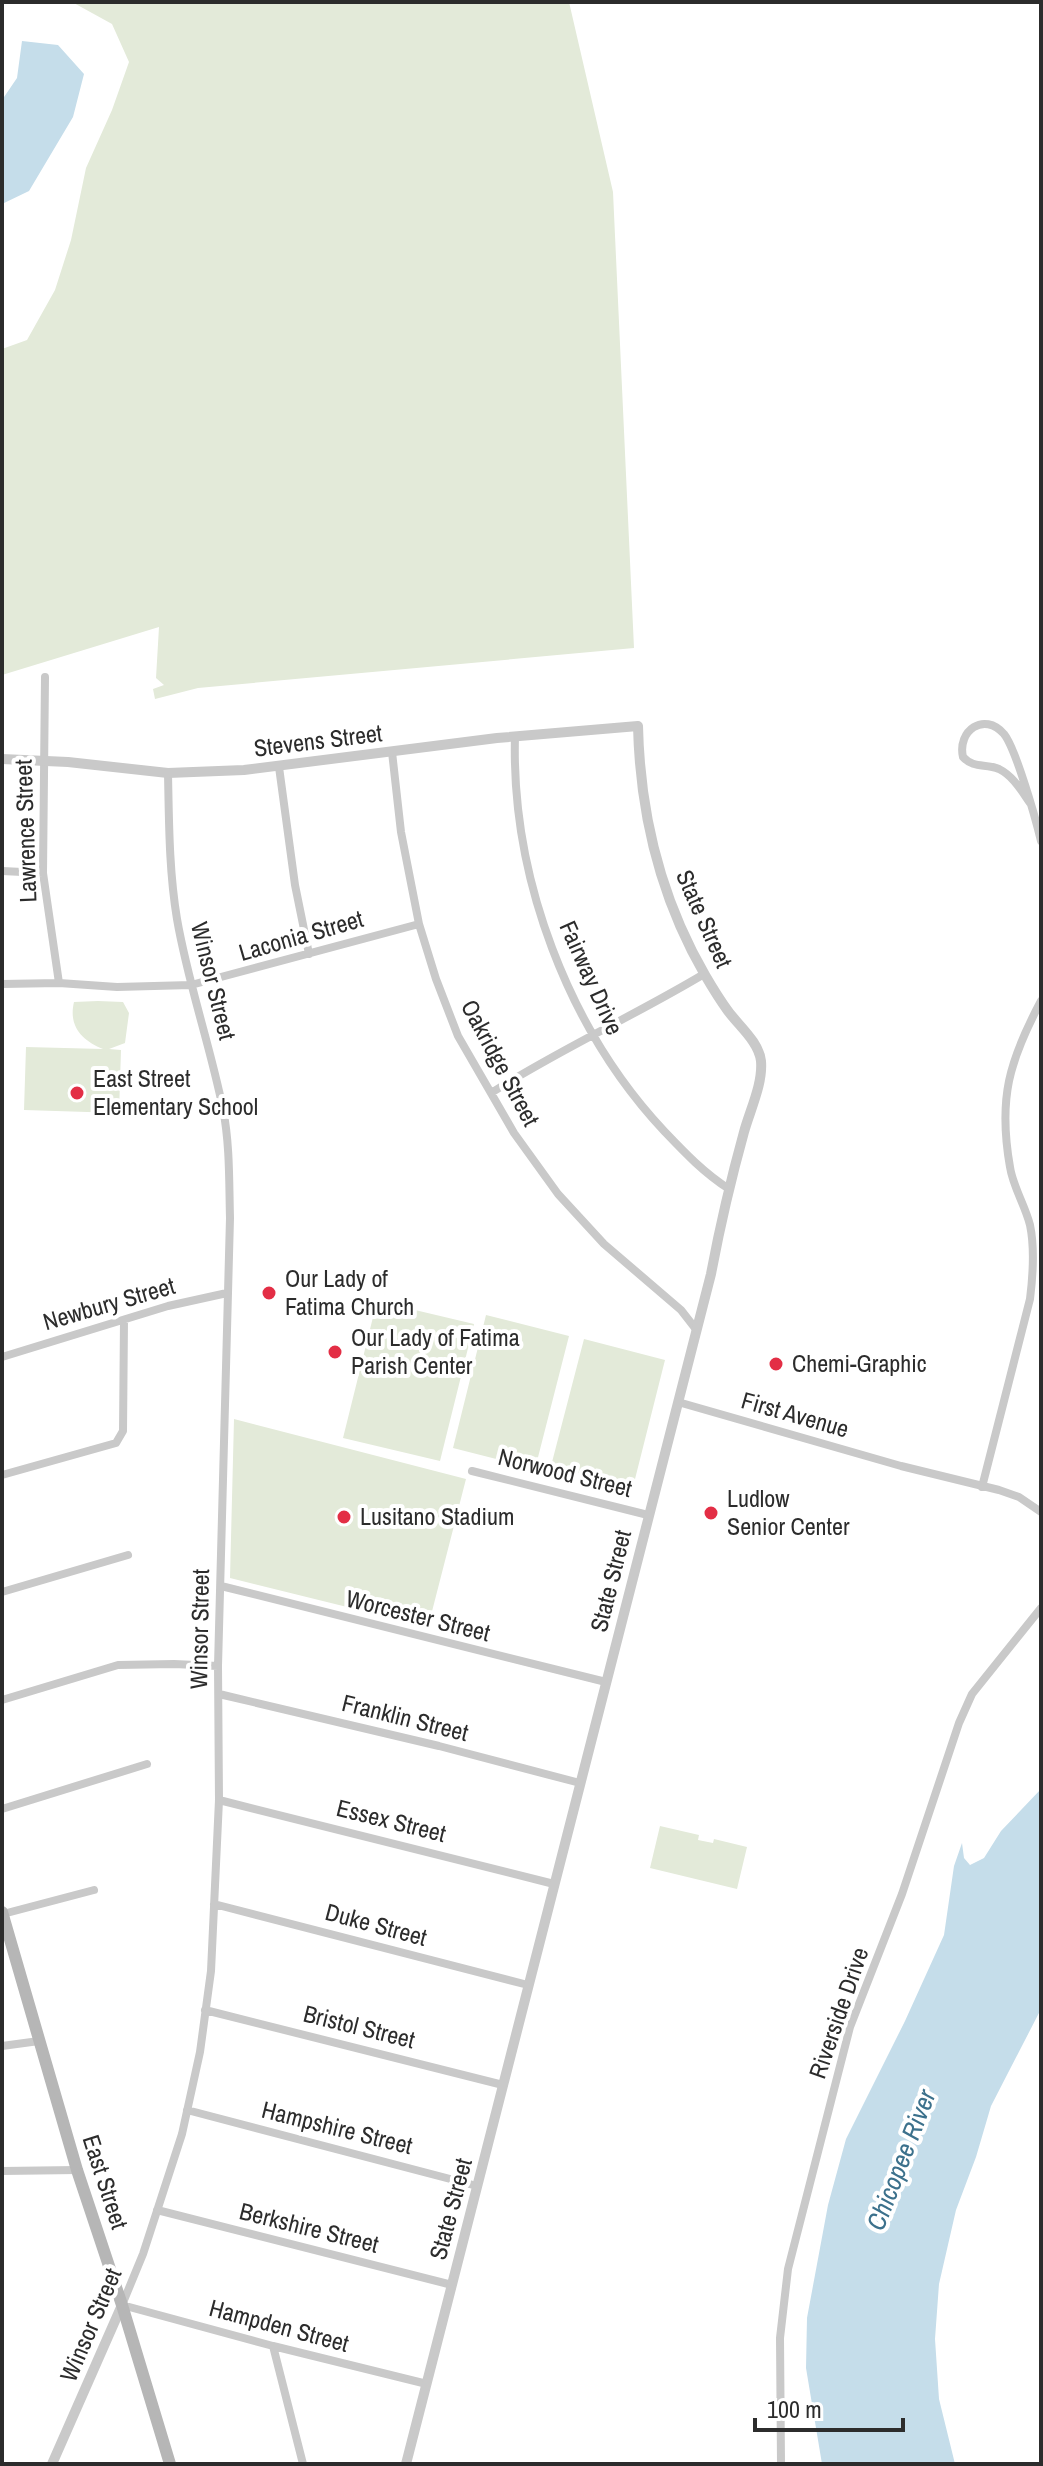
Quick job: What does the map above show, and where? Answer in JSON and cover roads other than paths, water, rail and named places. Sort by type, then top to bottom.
[{"type":"main road","name":"East Street","points":[[2,1913],[5,1934],[170,2464]]},
{"type":"street","name":"Lawrence Street","points":[[45,677],[43,873],[59,983]]},
{"type":"street","points":[[1030,803],[1016,783],[1001,770],[974,766],[963,757],[961,748],[967,732],[978,724],[986,724],[1004,734],[1030,803],[1041,841]]},
{"type":"street","name":"Stevens Street","points":[[2,759],[168,773],[279,767],[515,736],[638,726]]},
{"type":"street","name":"State Street","points":[[406,2464],[711,1274],[761,1059],[704,974],[668,896],[652,846],[641,782],[638,726]]},
{"type":"street","name":"Fairway Drive","points":[[515,736],[514,775],[526,864],[554,949],[593,1037],[622,1081],[652,1118],[707,1176],[729,1189]]},
{"type":"street","name":"Oakridge Street","points":[[392,752],[401,832],[419,924],[458,1036],[514,1133],[558,1194],[604,1244],[681,1310],[695,1328]]},
{"type":"street","points":[[279,767],[295,885],[309,954]]},
{"type":"street","name":"Winsor Street","points":[[52,2464],[122,2305],[157,2210],[187,2110],[205,2010],[214,1904],[219,1800],[218,1666],[230,1218],[227,1133],[177,918],[169,855],[168,773]]},
{"type":"street","points":[[2,871],[43,873]]},
{"type":"street","name":"Laconia Street","points":[[2,984],[191,985],[419,924]]},
{"type":"street","points":[[491,1093],[527,1070],[593,1037],[704,974]]},
{"type":"street","points":[[1041,1001],[1017,1047],[1010,1069],[1005,1119],[1010,1170],[1031,1235],[1033,1273],[1030,1299],[982,1487],[1019,1497],[1041,1512]]},
{"type":"street","name":"Newbury Street","points":[[2,1357],[168,1306],[227,1293]]},
{"type":"street","points":[[2,1475],[116,1443],[123,1431],[124,1320]]},
{"type":"street","name":"First Avenue","points":[[678,1402],[982,1487]]},
{"type":"street","name":"Norwood Street","points":[[472,1471],[648,1515]]},
{"type":"street","points":[[2,1592],[128,1555]]},
{"type":"street","name":"Worcester Street","points":[[221,1586],[606,1682]]},
{"type":"street","name":"Riverside Drive","points":[[781,2464],[780,2338],[788,2269],[850,2027],[902,1894],[959,1723],[972,1694],[1041,1608]]},
{"type":"street","points":[[2,1700],[118,1665],[218,1666]]},
{"type":"street","name":"Franklin Street","points":[[219,1694],[580,1783]]},
{"type":"street","points":[[2,1809],[147,1764]]},
{"type":"street","name":"Essex Street","points":[[219,1800],[554,1884]]},
{"type":"street","points":[[2,1913],[94,1890]]},
{"type":"street","name":"Duke Street","points":[[214,1904],[528,1985]]},
{"type":"street","name":"Bristol Street","points":[[205,2010],[503,2085]]},
{"type":"street","points":[[2,2046],[39,2041]]},
{"type":"street","name":"Hampshire Street","points":[[187,2110],[477,2186]]},
{"type":"street","points":[[2,2171],[77,2170]]},
{"type":"street","name":"Berkshire Street","points":[[157,2210],[452,2285]]},
{"type":"street","name":"Hampden Street","points":[[122,2305],[427,2384]]},
{"type":"street","points":[[273,2346],[303,2464]]},
{"type":"water","points":[[22,41],[58,45],[84,74],[73,117],[29,191],[2,204],[2,100],[17,78]]},
{"type":"water","name":"Chicopee River","points":[[1041,1789],[1041,2009],[991,2106],[956,2210],[939,2284],[935,2339],[939,2399],[955,2464],[822,2464],[806,2368],[807,2318],[828,2205],[846,2139],[944,1935],[954,1866],[962,1843],[964,1858],[970,1865],[984,1858],[1001,1831]]},
{"type":"place","name":"East Street Elementary School","points":[[77,1093]]},
{"type":"place","name":"Our Lady of Fatima Church","points":[[269,1293]]},
{"type":"place","name":"Our Lady of Fatima Parish Center","points":[[335,1352]]},
{"type":"place","name":"Chemi-Graphic","points":[[776,1364]]},
{"type":"place","name":"Ludlow Senior Center","points":[[711,1513]]},
{"type":"place","name":"Lusitano Stadium","points":[[344,1517]]}]
